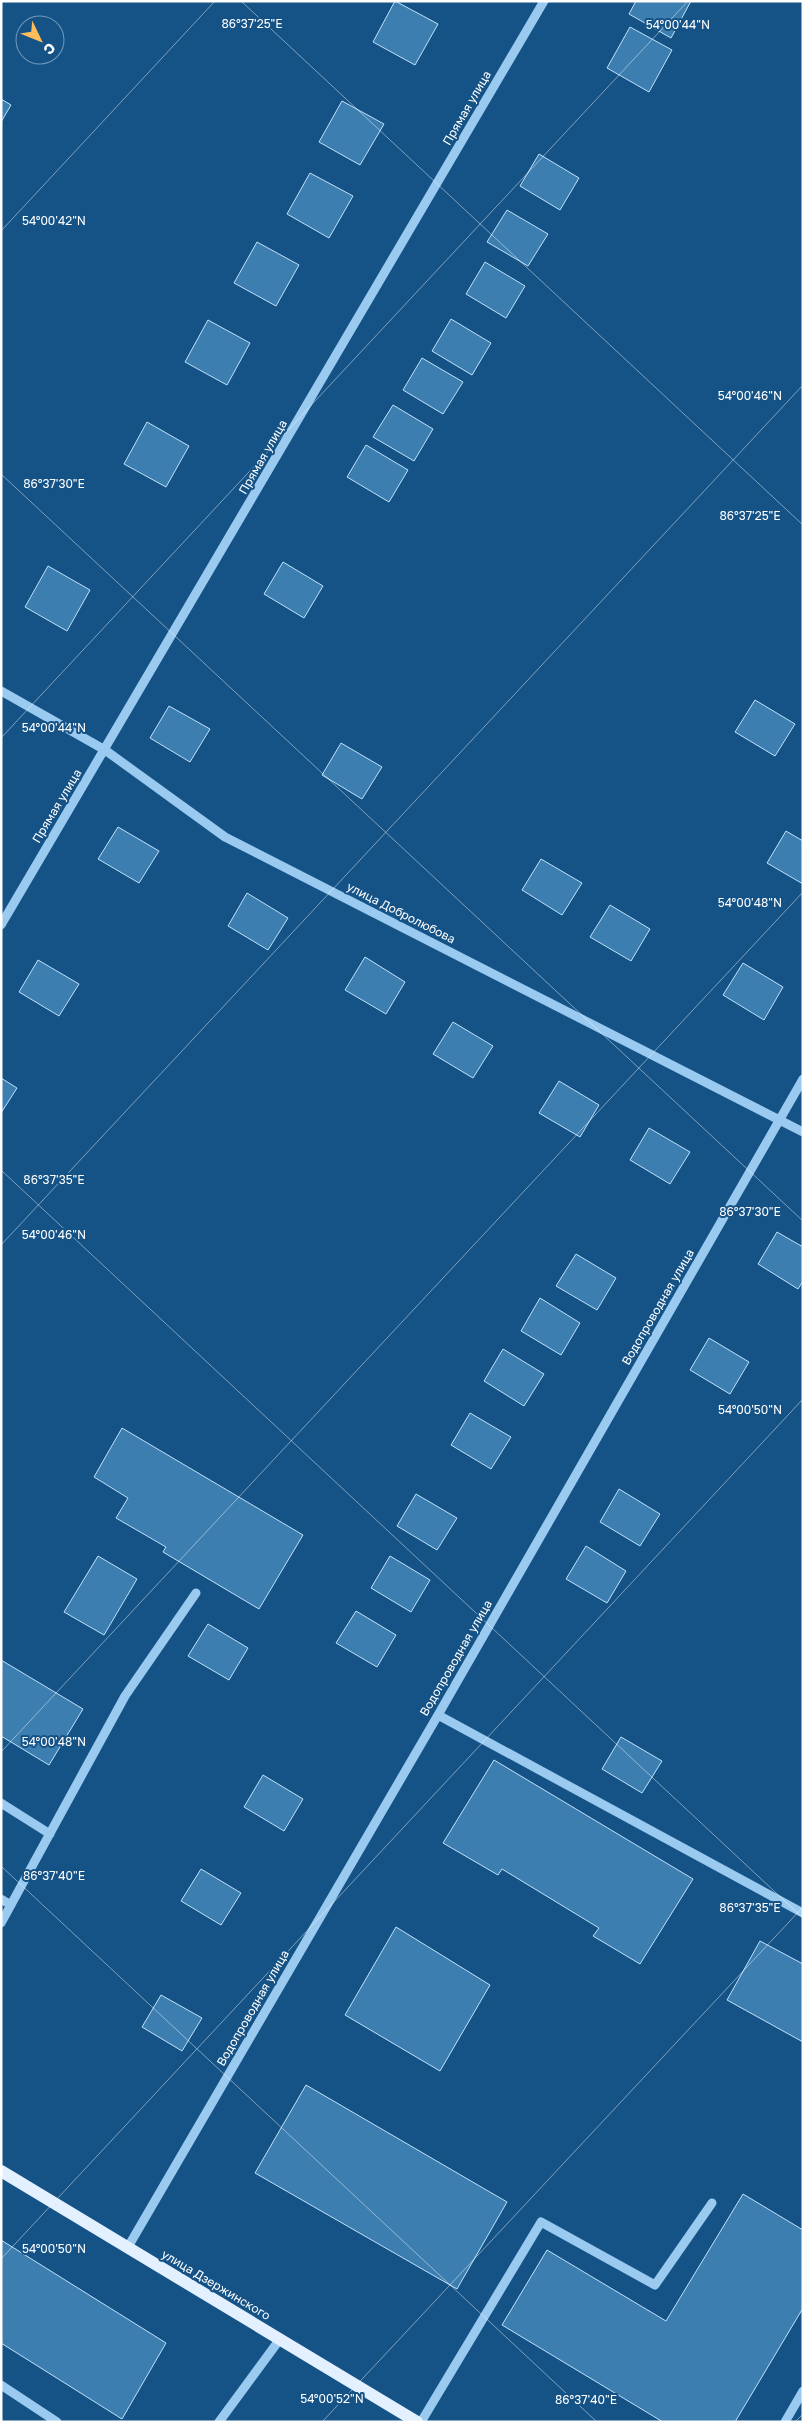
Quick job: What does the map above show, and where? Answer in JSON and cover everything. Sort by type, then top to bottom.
[{"type":"main road","name":"улица Дзержинского","points":[[1,2171],[416,2422]]},
{"type":"street","name":"Прямая улица","points":[[1,926],[544,1]]},
{"type":"street","name":"улица Добролюбова","points":[[1,691],[105,750],[225,837],[803,1132]]},
{"type":"street","name":"Водопроводная улица","points":[[128,2247],[438,1715],[803,1079]]},
{"type":"street","points":[[1,1923],[125,1696],[196,1593]]},
{"type":"street","points":[[438,1715],[803,1913]]},
{"type":"street","points":[[1,1803],[50,1834]]},
{"type":"street","points":[[1,1898],[11,1905]]},
{"type":"street","points":[[421,2422],[542,2222],[655,2285],[712,2203]]},
{"type":"street","points":[[219,2422],[280,2339]]},
{"type":"street","points":[[1,2385],[56,2422]]},
{"type":"street","points":[[784,2422],[803,2391]]},
{"type":"building","points":[[395,1],[438,24],[415,65],[373,42]]},
{"type":"building","points":[[636,1],[691,1],[671,38],[629,14]]},
{"type":"building","points":[[630,27],[672,50],[649,92],[607,68]]},
{"type":"building","points":[[1,99],[11,105],[1,122]]},
{"type":"building","points":[[342,101],[384,124],[360,165],[319,142]]},
{"type":"building","points":[[539,154],[579,178],[560,210],[520,186]]},
{"type":"building","points":[[310,173],[353,196],[329,238],[287,214]]},
{"type":"building","points":[[507,210],[548,234],[528,266],[487,242]]},
{"type":"building","points":[[257,242],[299,265],[276,306],[234,283]]},
{"type":"building","points":[[485,262],[525,286],[506,318],[466,294]]},
{"type":"building","points":[[451,319],[491,343],[472,375],[432,351]]},
{"type":"building","points":[[208,320],[250,343],[227,385],[185,362]]},
{"type":"building","points":[[422,358],[463,382],[443,414],[403,390]]},
{"type":"building","points":[[393,405],[433,429],[414,461],[373,437]]},
{"type":"building","points":[[147,422],[189,446],[166,487],[124,464]]},
{"type":"building","points":[[366,445],[408,470],[389,502],[347,477]]},
{"type":"building","points":[[283,562],[323,586],[304,618],[264,594]]},
{"type":"building","points":[[48,566],[90,590],[67,631],[25,607]]},
{"type":"building","points":[[755,700],[795,724],[775,756],[735,732]]},
{"type":"building","points":[[169,706],[210,729],[190,762],[150,738]]},
{"type":"building","points":[[341,743],[382,767],[362,799],[322,775]]},
{"type":"building","points":[[118,827],[159,851],[139,883],[98,859]]},
{"type":"building","points":[[786,831],[803,841],[803,884],[767,863]]},
{"type":"building","points":[[541,859],[582,883],[562,915],[522,890]]},
{"type":"building","points":[[247,893],[288,918],[268,950],[228,926]]},
{"type":"building","points":[[610,905],[650,929],[631,961],[590,937]]},
{"type":"building","points":[[365,957],[405,982],[386,1014],[345,990]]},
{"type":"building","points":[[38,960],[79,984],[59,1016],[19,992]]},
{"type":"building","points":[[743,963],[783,987],[764,1020],[723,995]]},
{"type":"building","points":[[453,1022],[493,1046],[473,1078],[433,1054]]},
{"type":"building","points":[[1,1078],[17,1088],[1,1113]]},
{"type":"building","points":[[559,1081],[599,1105],[580,1137],[539,1113]]},
{"type":"building","points":[[649,1128],[690,1152],[670,1184],[630,1160]]},
{"type":"building","points":[[777,1232],[803,1247],[803,1281],[798,1289],[758,1264]]},
{"type":"building","points":[[576,1254],[616,1278],[597,1310],[556,1286]]},
{"type":"building","points":[[540,1298],[580,1323],[561,1355],[521,1331]]},
{"type":"building","points":[[709,1338],[749,1362],[730,1394],[690,1370]]},
{"type":"building","points":[[503,1349],[544,1374],[524,1406],[484,1381]]},
{"type":"building","points":[[470,1413],[511,1437],[491,1469],[451,1445]]},
{"type":"building","points":[[122,1428],[303,1535],[259,1609],[163,1552],[166,1547],[116,1518],[128,1498],[94,1477]]},
{"type":"building","points":[[619,1489],[660,1514],[640,1546],[600,1522]]},
{"type":"building","points":[[416,1494],[457,1518],[437,1550],[397,1526]]},
{"type":"building","points":[[586,1546],[626,1571],[607,1603],[566,1579]]},
{"type":"building","points":[[98,1556],[137,1579],[104,1635],[64,1612]]},
{"type":"building","points":[[390,1556],[430,1580],[411,1612],[371,1588]]},
{"type":"building","points":[[356,1611],[396,1635],[377,1667],[336,1643]]},
{"type":"building","points":[[208,1624],[248,1648],[229,1680],[188,1656]]},
{"type":"building","points":[[1,1660],[83,1709],[49,1765],[1,1736]]},
{"type":"building","points":[[621,1737],[662,1761],[642,1793],[602,1769]]},
{"type":"building","points":[[494,1760],[693,1879],[640,1964],[593,1936],[599,1928],[502,1869],[498,1875],[443,1843]]},
{"type":"building","points":[[263,1775],[303,1799],[284,1831],[244,1807]]},
{"type":"building","points":[[201,1869],[241,1893],[221,1925],[181,1901]]},
{"type":"building","points":[[396,1927],[490,1985],[440,2071],[345,2015]]},
{"type":"building","points":[[760,1941],[803,1964],[803,2042],[727,2000]]},
{"type":"building","points":[[161,1995],[202,2018],[182,2051],[142,2027]]},
{"type":"building","points":[[306,2085],[507,2202],[457,2289],[255,2173]]},
{"type":"building","points":[[743,2194],[803,2230],[803,2308],[735,2422],[663,2422],[502,2325],[547,2250],[666,2321]]},
{"type":"building","points":[[1,2240],[166,2343],[122,2419],[1,2343]]}]
